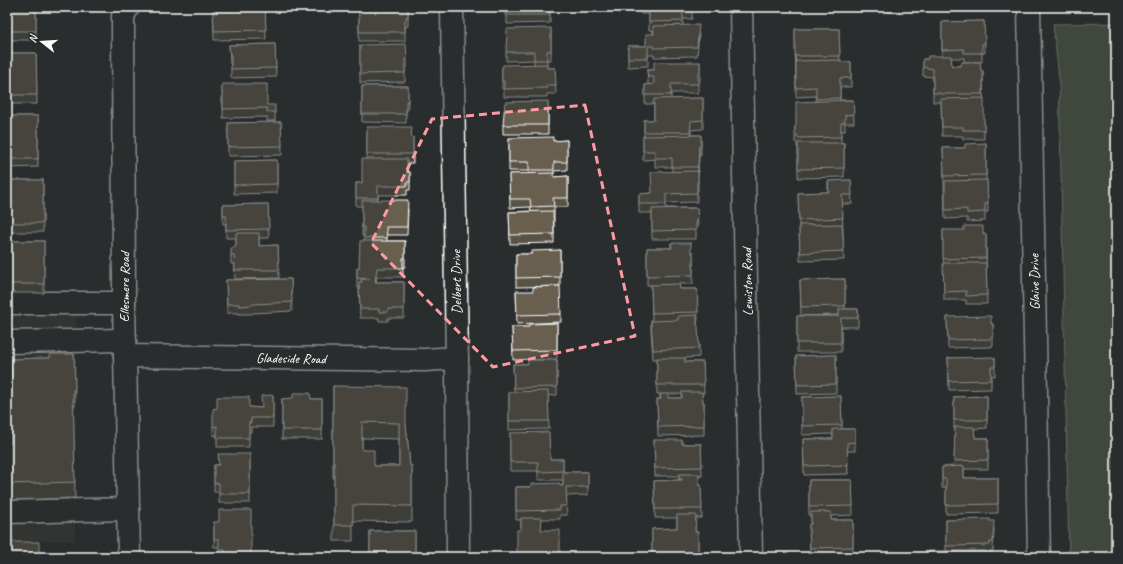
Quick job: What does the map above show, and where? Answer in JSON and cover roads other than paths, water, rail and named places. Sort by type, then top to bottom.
[{"type":"street","name":"Delbert Drive","points":[[452,7],[458,557]]},
{"type":"street","name":"Lewiston Road","points":[[741,7],[752,557]]},
{"type":"street","name":"Glaive Drive","points":[[1029,7],[1039,557]]},
{"type":"street","name":"Ellesmere Road","points":[[123,10],[124,303],[129,557]]},
{"type":"street","points":[[7,303],[124,303]]},
{"type":"street","name":"Gladeside Road","points":[[7,342],[424,360],[457,358]]},
{"type":"street","points":[[7,512],[128,509]]}]
